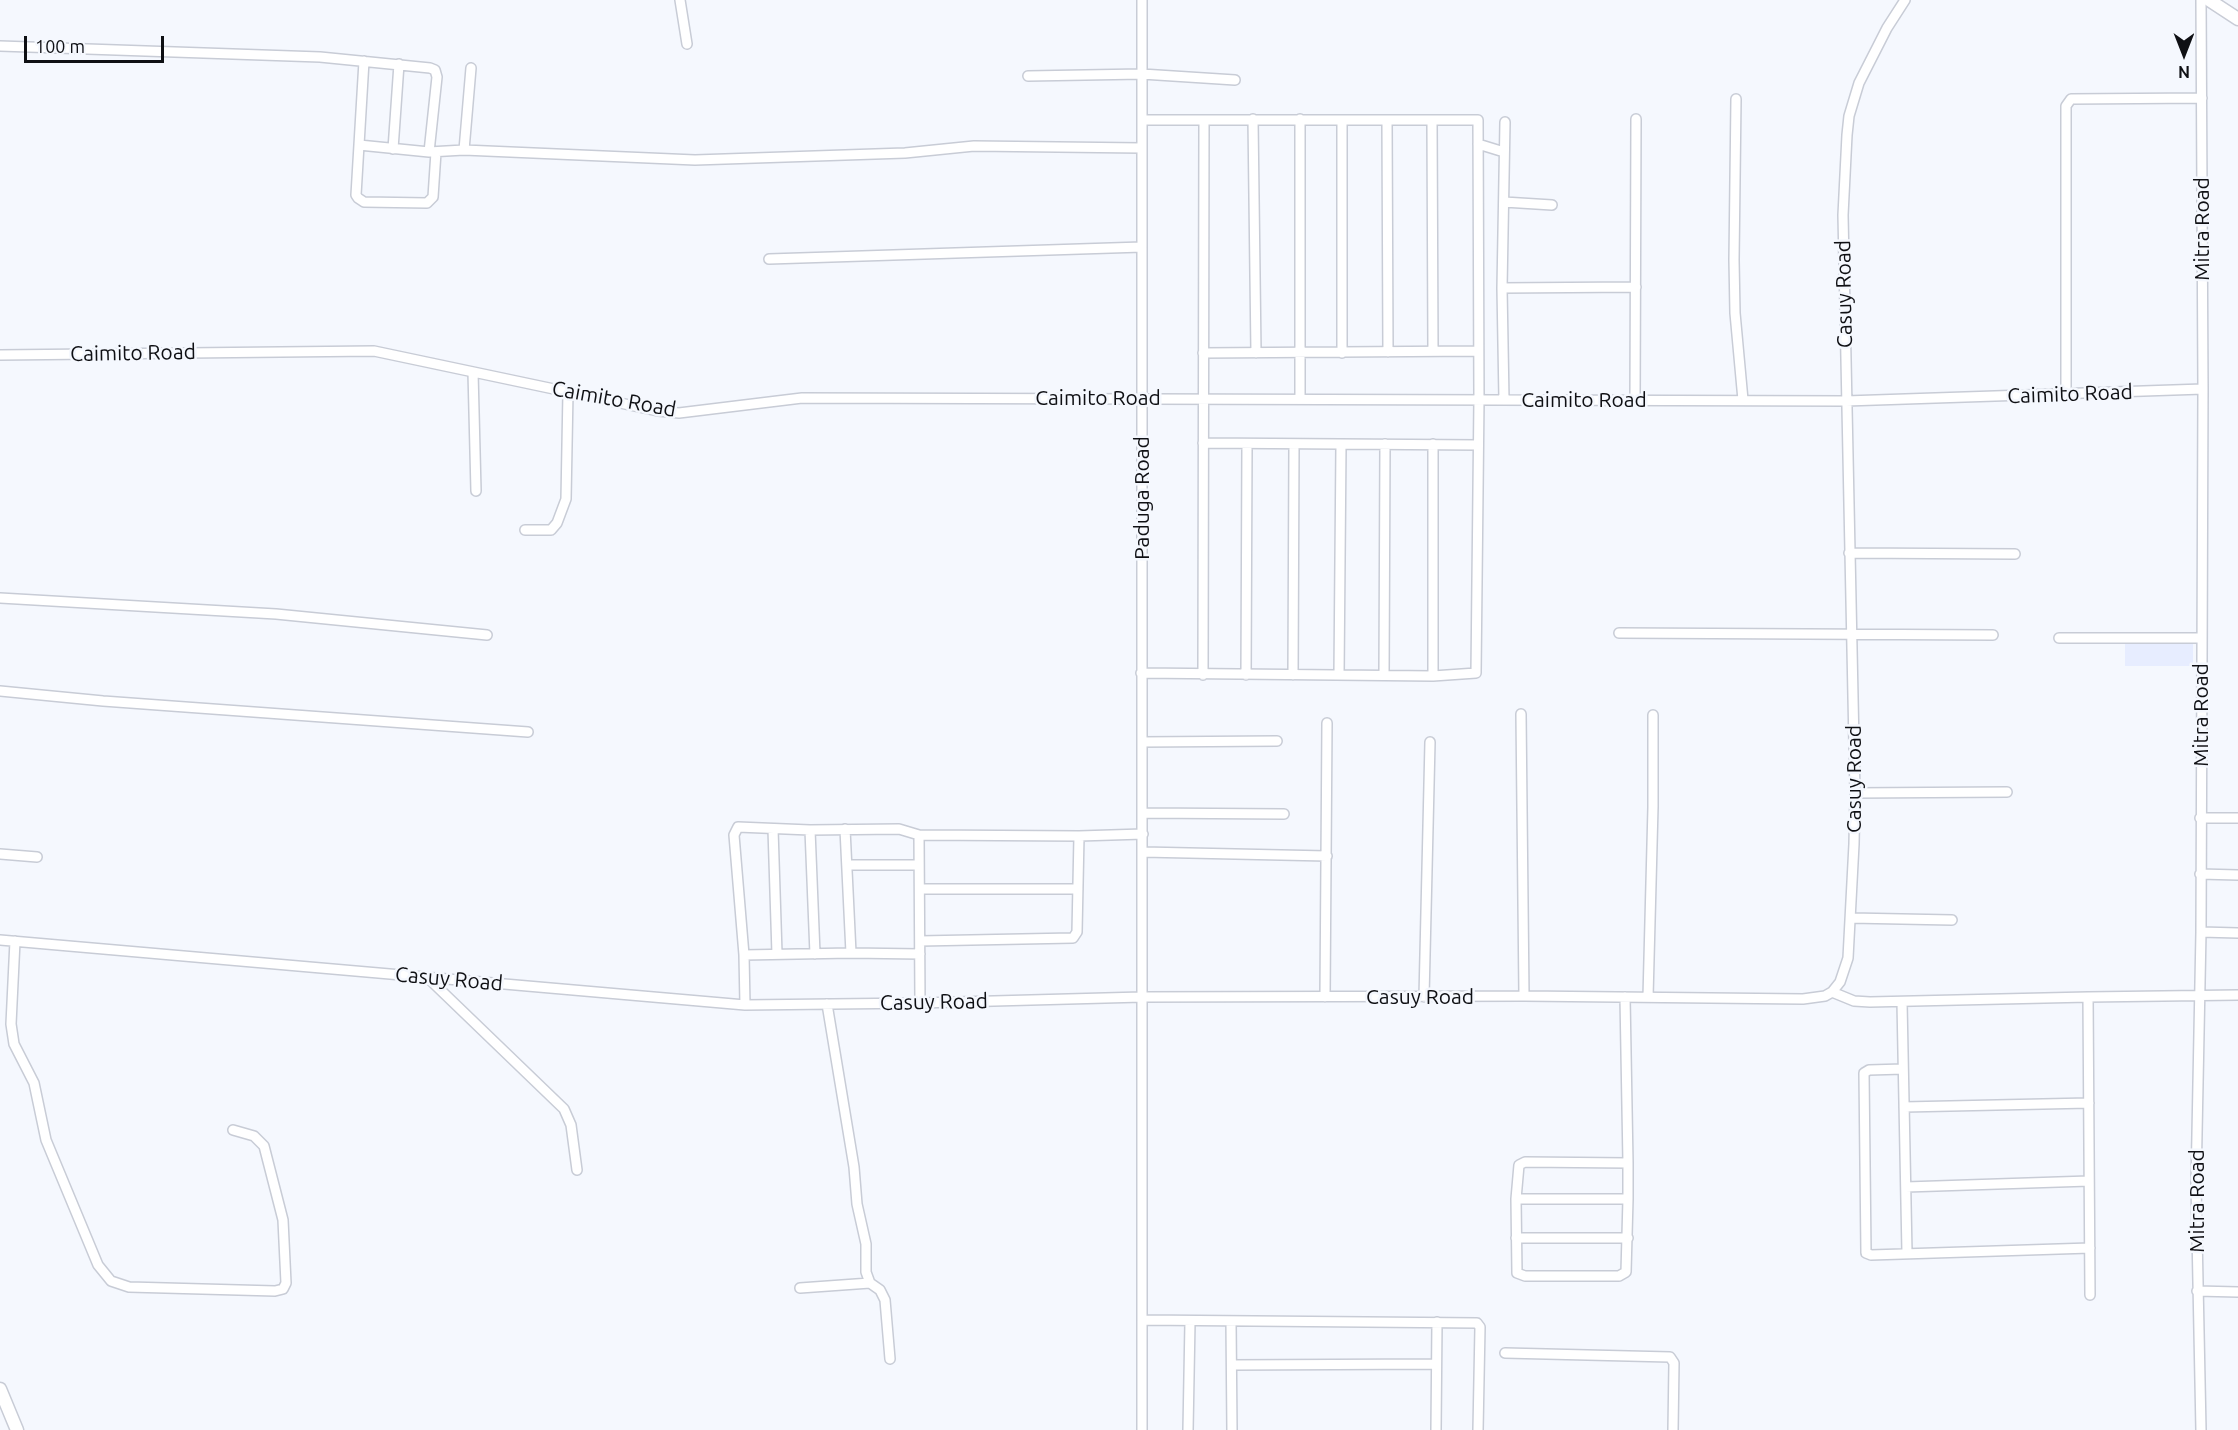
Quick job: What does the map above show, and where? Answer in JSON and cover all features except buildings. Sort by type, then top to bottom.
[{"type":"main road","points":[[2209,0],[2238,18]]},
{"type":"main road","points":[[0,1389],[17,1430]]},
{"type":"street","points":[[680,0],[687,44]]},
{"type":"street","name":"Paduga Road","points":[[1142,0],[1142,1430]]},
{"type":"street","name":"Casuy Road","points":[[0,940],[745,1005],[1142,997],[1524,996],[1803,999],[1825,996],[1832,992],[1840,982],[1846,966],[1851,918],[1855,793],[1843,214],[1846,135],[1859,83],[1905,0]]},
{"type":"street","name":"Mitra Road","points":[[2201,1430],[2196,1184],[2201,932],[2202,0]]},
{"type":"street","points":[[0,46],[320,57],[399,64],[430,68],[437,72],[433,197],[427,203],[364,202],[356,195],[364,61]]},
{"type":"street","points":[[393,149],[399,64]]},
{"type":"street","points":[[464,150],[471,68]]},
{"type":"street","points":[[1028,76],[1142,74],[1234,80]]},
{"type":"street","points":[[2066,394],[2066,106],[2071,99],[2202,98]]},
{"type":"street","points":[[1736,99],[1735,314],[1743,400]]},
{"type":"street","points":[[1253,119],[1256,353]]},
{"type":"street","points":[[1141,673],[1472,675],[1478,670],[1479,399],[1478,120],[1432,122],[1300,119],[1142,120]]},
{"type":"street","points":[[1300,119],[1300,399]]},
{"type":"street","points":[[1635,401],[1636,119]]},
{"type":"street","points":[[1203,675],[1204,120]]},
{"type":"street","points":[[1342,120],[1342,353]]},
{"type":"street","points":[[1387,121],[1388,352]]},
{"type":"street","points":[[1432,122],[1433,351]]},
{"type":"street","points":[[1504,400],[1502,288],[1505,122]]},
{"type":"street","points":[[1478,144],[1504,152]]},
{"type":"street","points":[[359,145],[433,152],[464,150],[695,160],[905,153],[974,146],[1141,148]]},
{"type":"street","points":[[1504,202],[1552,205]]},
{"type":"street","points":[[769,259],[1142,247]]},
{"type":"street","points":[[1502,288],[1636,287]]},
{"type":"street","name":"Caimito Road","points":[[0,355],[364,350],[658,411],[679,413],[802,398],[1846,401],[2203,389]]},
{"type":"street","points":[[1203,353],[1478,351]]},
{"type":"street","points":[[473,372],[476,491]]},
{"type":"street","points":[[525,530],[552,530],[566,499],[568,392]]},
{"type":"street","points":[[1203,443],[1478,445]]},
{"type":"street","points":[[1384,675],[1385,444]]},
{"type":"street","points":[[1433,444],[1433,676]]},
{"type":"street","points":[[1246,675],[1247,445]]},
{"type":"street","points":[[1293,675],[1294,445]]},
{"type":"street","points":[[1339,675],[1341,445]]},
{"type":"street","points":[[1849,553],[2015,554]]},
{"type":"street","points":[[0,598],[276,614],[487,635]]},
{"type":"street","points":[[1619,633],[1993,635]]},
{"type":"street","points":[[2059,638],[2201,638]]},
{"type":"street","points":[[0,691],[103,701],[528,732]]},
{"type":"street","points":[[1521,714],[1524,996]]},
{"type":"street","points":[[1648,997],[1653,716]]},
{"type":"street","points":[[1325,997],[1328,723]]},
{"type":"street","points":[[1142,742],[1277,741]]},
{"type":"street","points":[[1424,997],[1430,742]]},
{"type":"street","points":[[1855,793],[2007,792]]},
{"type":"street","points":[[1143,813],[1284,814]]},
{"type":"street","points":[[2200,818],[2238,818]]},
{"type":"street","points":[[745,1005],[744,955],[734,832],[738,827],[810,830],[904,829],[919,835],[1079,837],[1143,834]]},
{"type":"street","points":[[773,829],[777,954]]},
{"type":"street","points":[[845,829],[851,953]]},
{"type":"street","points":[[810,830],[815,954]]},
{"type":"street","points":[[919,835],[920,1003]]},
{"type":"street","points":[[920,941],[1073,938],[1077,932],[1079,837]]},
{"type":"street","points":[[1143,852],[1327,856]]},
{"type":"street","points":[[0,854],[38,857]]},
{"type":"street","points":[[847,865],[919,865]]},
{"type":"street","points":[[2200,874],[2238,875]]},
{"type":"street","points":[[920,889],[1078,889]]},
{"type":"street","points":[[1851,918],[1952,920]]},
{"type":"street","points":[[2201,932],[2238,933]]},
{"type":"street","points":[[15,941],[11,1024],[14,1044],[37,1092],[41,1125],[46,1140],[98,1265],[111,1281],[129,1287],[274,1291],[283,1289],[286,1283],[283,1220],[264,1146],[254,1136],[233,1130]]},
{"type":"street","points":[[744,955],[920,954]]},
{"type":"street","points":[[427,977],[564,1109],[571,1125],[577,1170]]},
{"type":"street","points":[[1832,992],[1854,1001],[1902,1002],[2238,995]]},
{"type":"street","points":[[1625,997],[1628,1163],[1627,1269],[1623,1275],[1520,1276],[1516,1269],[1517,1168],[1522,1163],[1628,1163]]},
{"type":"street","points":[[2088,997],[2090,1295]]},
{"type":"street","points":[[1902,1002],[1907,1253]]},
{"type":"street","points":[[827,1004],[854,1167],[857,1204],[866,1244],[866,1272],[870,1283],[880,1290],[885,1300],[890,1359]]},
{"type":"street","points":[[1903,1069],[1869,1070],[1864,1073],[1863,1077],[1864,1250],[1871,1255],[2090,1248]]},
{"type":"street","points":[[1904,1107],[2089,1103]]},
{"type":"street","points":[[1906,1187],[2089,1181]]},
{"type":"street","points":[[1516,1199],[1628,1199]]},
{"type":"street","points":[[1516,1238],[1628,1238]]},
{"type":"street","points":[[800,1288],[870,1283]]},
{"type":"street","points":[[2197,1291],[2238,1292]]},
{"type":"street","points":[[1142,1320],[1473,1322],[1479,1325],[1479,1430]]},
{"type":"street","points":[[1188,1430],[1190,1322]]},
{"type":"street","points":[[1231,1322],[1232,1430]]},
{"type":"street","points":[[1436,1430],[1437,1322]]},
{"type":"street","points":[[1505,1353],[1670,1357],[1674,1363],[1674,1430]]},
{"type":"street","points":[[1232,1365],[1436,1364]]},
{"type":"shaded area","points":[[2125,641],[2193,641],[2193,666],[2125,666]]}]
